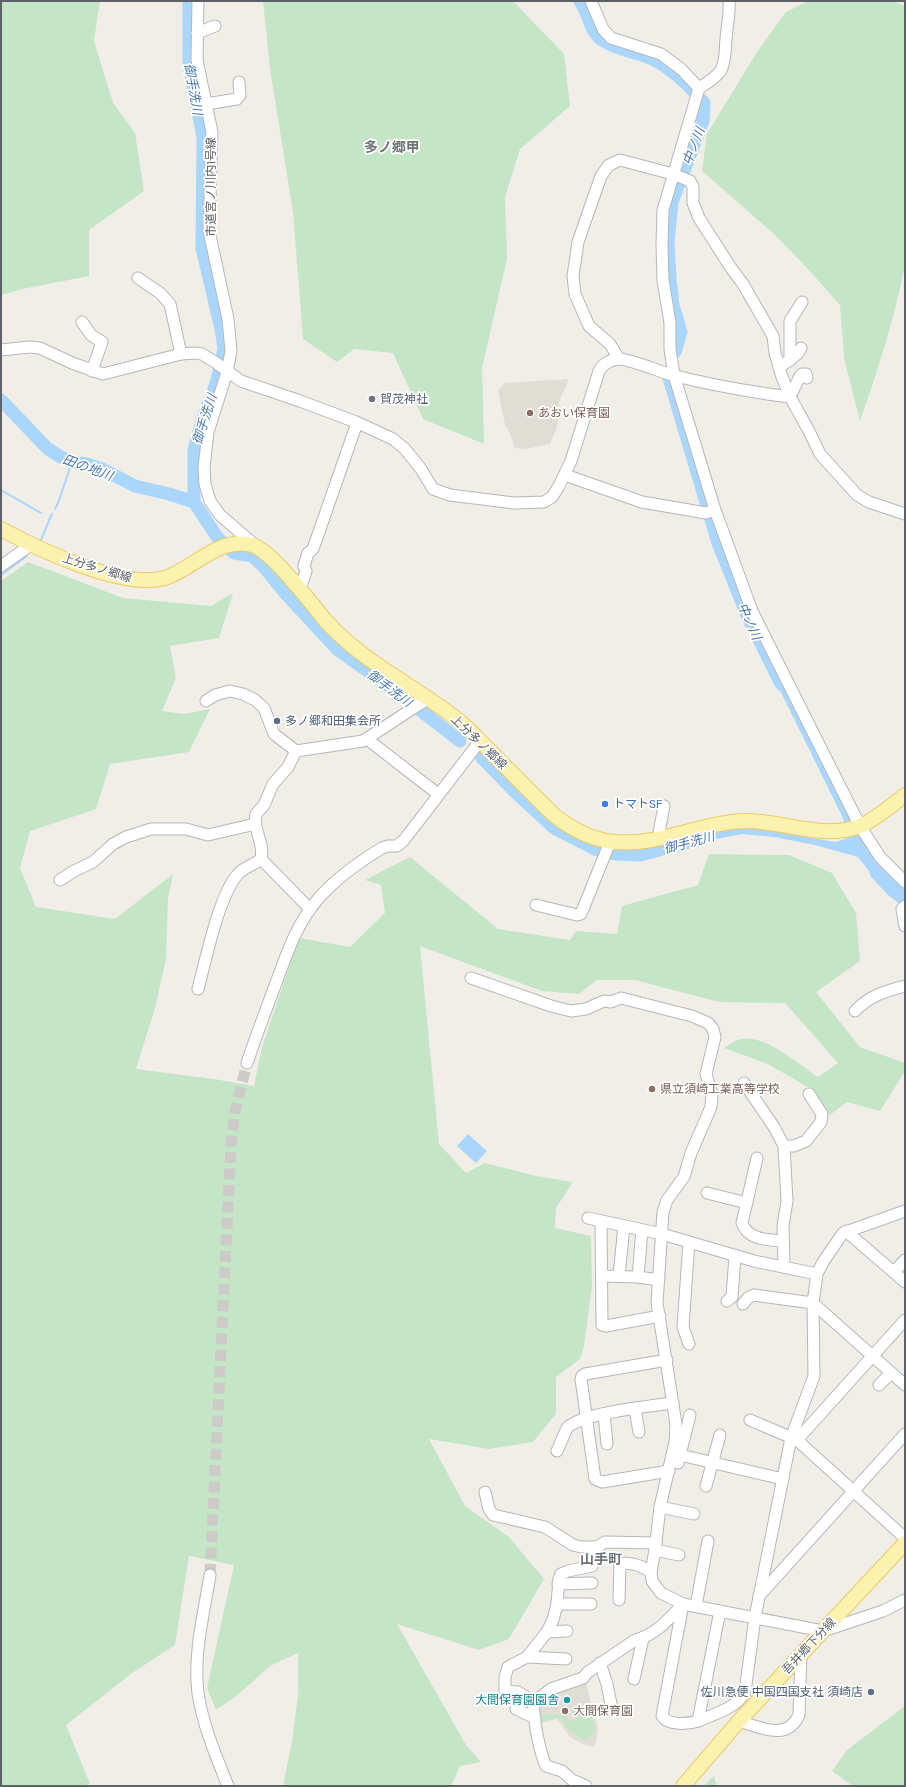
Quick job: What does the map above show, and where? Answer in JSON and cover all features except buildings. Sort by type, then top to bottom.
[{"type":"main road","name":"上分多ノ郷線","points":[[1,529],[53,554],[113,576],[142,581],[166,578],[186,568],[214,550],[226,546],[242,544],[256,547],[275,563],[300,589],[329,624],[349,644],[426,700],[459,721],[555,816],[580,832],[609,845],[658,838],[711,825],[739,821],[809,830],[836,831],[853,827],[872,819],[905,795]]},
{"type":"main road","name":"吾井郷下分線","points":[[683,1786],[801,1654],[905,1543]]},
{"type":"street","name":"市道宮ノ川内1号線","points":[[198,1],[197,60],[212,132],[209,231],[228,319],[231,351],[208,432],[204,468],[205,484],[210,501],[220,515],[256,547]]},
{"type":"street","points":[[591,1],[604,29],[611,38],[661,54],[681,69],[698,93]]},
{"type":"street","points":[[729,1],[730,17],[722,68],[698,93],[681,153],[677,176],[663,210],[663,280],[670,323],[670,349],[674,375],[711,511],[752,611],[853,827],[871,844],[880,857],[905,882]]},
{"type":"street","points":[[197,33],[215,26]]},
{"type":"street","points":[[206,104],[237,98],[240,94],[239,82]]},
{"type":"street","points":[[619,359],[610,344],[589,326],[575,294],[574,276],[578,242],[601,176],[613,162],[623,160],[677,176],[692,184],[693,203],[700,218],[731,268],[747,290],[774,336],[779,367],[790,397],[820,454],[850,488],[862,499],[905,514]]},
{"type":"street","points":[[138,278],[160,293],[170,304],[181,354]]},
{"type":"street","points":[[790,360],[790,321],[802,302]]},
{"type":"street","points":[[82,322],[91,335],[102,342],[92,371]]},
{"type":"street","points":[[1,350],[40,348],[92,371],[109,373],[181,354],[202,354],[241,381],[300,401],[357,423],[399,443],[421,469],[433,489],[450,495],[501,502],[536,503],[544,502],[552,497],[565,475],[601,367],[607,362],[619,359],[674,375],[758,393],[790,397]]},
{"type":"street","points":[[779,367],[798,354],[801,348]]},
{"type":"street","points":[[790,397],[800,376],[802,374],[806,374],[807,378]]},
{"type":"street","points":[[300,589],[306,572],[310,569],[314,556],[313,549],[357,423]]},
{"type":"street","points":[[565,475],[642,502],[711,511]]},
{"type":"street","points":[[1,566],[32,544]]},
{"type":"street","points":[[206,701],[220,693],[230,691],[243,694],[255,700],[264,708],[274,734],[296,751],[359,743],[426,700]]},
{"type":"street","points":[[367,739],[438,794]]},
{"type":"street","points":[[247,1063],[289,947],[299,926],[310,909],[342,875],[382,848],[398,846],[480,741]]},
{"type":"street","points":[[198,989],[219,913],[229,888],[239,873],[261,859],[263,850],[255,824],[256,814],[264,805],[273,784],[288,766],[296,751]]},
{"type":"street","points":[[658,838],[664,806]]},
{"type":"street","points":[[60,880],[93,862],[114,844],[126,837],[141,832],[159,828],[182,829],[198,831],[208,835],[255,824]]},
{"type":"street","points":[[536,905],[577,915],[581,914],[609,845]]},
{"type":"street","points":[[261,859],[310,909]]},
{"type":"street","points":[[904,908],[905,926]]},
{"type":"street","points":[[470,978],[551,1006],[571,1011],[586,1009],[604,1001],[611,1002],[621,998],[632,1000],[692,1016],[708,1023],[713,1030],[715,1037],[714,1044],[706,1074],[712,1094],[711,1107],[691,1153],[684,1177],[664,1206],[657,1300],[673,1403],[675,1437],[651,1572],[652,1581],[661,1593],[683,1604],[823,1631],[882,1611],[905,1600]]},
{"type":"street","points":[[855,1011],[870,998],[886,991],[905,986]]},
{"type":"street","points":[[744,1083],[774,1127],[784,1146],[787,1200],[782,1226],[784,1267]]},
{"type":"street","points":[[784,1146],[794,1146],[806,1141],[821,1122],[822,1114],[809,1094]]},
{"type":"street","points":[[757,1158],[742,1224],[745,1230],[758,1238],[783,1241]]},
{"type":"street","points":[[707,1194],[747,1203]]},
{"type":"street","points":[[683,1604],[662,1716],[666,1720],[687,1724],[724,1710],[742,1698],[745,1692],[755,1617],[783,1479],[814,1376],[813,1303],[817,1274],[840,1236],[846,1231],[904,1213]]},
{"type":"street","points":[[588,1218],[662,1234],[735,1256],[817,1274]]},
{"type":"street","points":[[601,1221],[602,1325],[606,1326],[660,1316]]},
{"type":"street","points":[[619,1276],[624,1226]]},
{"type":"street","points":[[638,1277],[642,1230]]},
{"type":"street","points":[[846,1231],[905,1282]]},
{"type":"street","points":[[689,1242],[683,1327],[689,1344]]},
{"type":"street","points":[[727,1301],[732,1297],[735,1256]]},
{"type":"street","points":[[894,1272],[905,1260]]},
{"type":"street","points":[[602,1276],[638,1277],[659,1280]]},
{"type":"street","points":[[743,1304],[750,1296],[754,1295],[813,1303],[905,1385]]},
{"type":"street","points":[[794,1439],[873,1357],[905,1320]]},
{"type":"street","points":[[667,1360],[585,1374],[582,1376],[582,1379],[595,1479],[598,1481],[668,1471]]},
{"type":"street","points":[[879,1385],[891,1373]]},
{"type":"street","points":[[557,1451],[567,1428],[586,1418],[636,1408],[673,1403]]},
{"type":"street","points":[[636,1408],[639,1432]]},
{"type":"street","points":[[604,1414],[607,1444]]},
{"type":"street","points":[[662,1507],[680,1455],[690,1416]]},
{"type":"street","points":[[750,1420],[794,1439],[905,1538]]},
{"type":"street","points":[[759,1596],[905,1434]]},
{"type":"street","points":[[706,1486],[720,1435]]},
{"type":"street","points":[[680,1455],[711,1464],[783,1479]]},
{"type":"street","points":[[485,1492],[489,1508],[493,1515],[540,1525],[573,1545],[581,1547],[597,1547],[605,1542],[656,1546],[679,1555]]},
{"type":"street","points":[[662,1507],[694,1514]]},
{"type":"street","points":[[553,1532],[556,1521]]},
{"type":"street","points":[[696,1606],[708,1541]]},
{"type":"street","points":[[534,1702],[518,1692],[505,1691],[506,1672],[508,1667],[527,1657],[547,1632],[554,1620],[560,1577],[563,1573],[592,1566],[597,1547]]},
{"type":"street","points":[[619,1600],[620,1563],[633,1563],[640,1565],[651,1572]]},
{"type":"street","points":[[210,1576],[198,1655],[198,1692],[210,1740],[228,1786]]},
{"type":"street","points":[[558,1584],[592,1583]]},
{"type":"street","points":[[557,1604],[591,1604]]},
{"type":"street","points":[[534,1702],[551,1689],[583,1678],[600,1663],[635,1640],[643,1638],[663,1626],[683,1604]]},
{"type":"street","points":[[698,1721],[720,1611]]},
{"type":"street","points":[[547,1632],[567,1631]]},
{"type":"street","points":[[634,1679],[643,1638]]},
{"type":"street","points":[[740,1721],[777,1732],[792,1726],[799,1715],[801,1654]]},
{"type":"street","points":[[527,1657],[566,1659]]},
{"type":"street","points":[[600,1663],[607,1684],[612,1709]]},
{"type":"street","points":[[534,1702],[535,1718],[546,1766],[562,1770],[572,1780],[586,1786]]},
{"type":"street","points":[[516,1709],[535,1718]]},
{"type":"shaded area","name":"あおい保育園","points":[[569,379],[559,402],[557,428],[550,444],[526,449],[515,448],[505,425],[498,390],[505,383]]},
{"type":"shaded area","name":"大間保育園","points":[[586,1683],[598,1729],[596,1743],[593,1747],[583,1744],[570,1737],[557,1719],[539,1724],[536,1704],[553,1691]]},
{"type":"green space","points":[[1,1],[100,1],[94,41],[113,103],[135,133],[144,191],[89,230],[89,276],[22,289],[1,295]]},
{"type":"green space","points":[[263,1],[513,1],[564,54],[570,106],[520,149],[505,197],[507,259],[482,368],[484,444],[423,419],[393,353],[354,349],[337,362],[303,339],[293,212],[270,69]]},
{"type":"green space","points":[[809,1],[894,1],[905,6],[905,264],[880,363],[860,421],[844,358],[840,305],[775,235],[702,171],[707,134],[757,52],[786,12]]},
{"type":"green space","points":[[28,562],[123,598],[211,606],[233,593],[219,638],[170,646],[176,678],[162,711],[184,714],[210,709],[189,752],[110,764],[96,809],[30,831],[20,868],[36,907],[115,919],[173,874],[168,899],[166,959],[155,1008],[136,1069],[214,1079],[254,1086],[262,1047],[299,938],[350,947],[385,913],[381,885],[365,880],[410,857],[498,929],[570,940],[576,931],[617,934],[622,906],[698,885],[709,854],[789,855],[832,873],[856,913],[860,961],[816,992],[860,1047],[905,1063],[905,1071],[880,1111],[847,1102],[830,1115],[813,1090],[768,1064],[724,1048],[734,1041],[741,1039],[760,1041],[781,1051],[818,1077],[838,1063],[785,1003],[719,1002],[635,980],[597,980],[579,994],[542,991],[420,946],[439,1144],[466,1173],[485,1163],[536,1176],[573,1182],[556,1208],[555,1228],[591,1236],[592,1287],[584,1346],[580,1359],[556,1377],[556,1414],[533,1442],[489,1449],[429,1439],[465,1506],[509,1537],[544,1579],[509,1639],[479,1650],[397,1624],[466,1745],[481,1762],[460,1766],[451,1786],[283,1786],[293,1736],[298,1694],[298,1653],[270,1666],[235,1697],[216,1710],[207,1688],[234,1565],[189,1556],[175,1645],[132,1673],[66,1725],[90,1784],[85,1786],[1,1786],[1,581]]},
{"type":"green space","points":[[905,1706],[905,1786],[853,1786],[832,1771],[847,1750]]},
{"type":"green space","points":[[590,1707],[595,1731],[590,1737],[583,1740],[567,1728],[560,1717],[541,1722],[540,1715],[549,1713],[550,1716],[566,1712],[569,1722],[574,1720],[572,1711]]},
{"type":"green space","points":[[714,1776],[717,1786],[704,1786]]},
{"type":"water","points":[[777,667],[860,837],[876,861],[905,889],[905,908],[888,895],[871,877],[869,871],[858,857],[815,845],[774,837],[742,834],[712,840],[685,848],[682,840],[731,828],[752,828],[836,842],[850,837],[842,816],[770,670]]},
{"type":"water","points":[[468,1134],[487,1151],[476,1163],[457,1146]]},
{"type":"waterway","name":"御手洗川","points":[[189,1],[189,64],[203,137],[202,248],[224,348],[217,381],[203,417],[194,450],[194,502],[217,537],[234,553],[252,556],[263,566],[285,593],[338,650],[393,689],[460,741]]},
{"type":"waterway","name":"中ノ川","points":[[580,1],[594,32],[602,40],[617,48],[645,56],[662,64],[685,82],[704,103],[703,121],[672,202],[668,242],[670,279],[673,305],[681,332],[675,352]]},
{"type":"waterway","name":"中ノ川","points":[[669,378],[718,543],[747,615],[781,684]]},
{"type":"waterway","name":"田の地川","points":[[1,400],[47,448],[59,456],[72,462],[87,464],[102,469],[135,486],[194,502]]},
{"type":"waterway","points":[[55,509],[72,462]]},
{"type":"waterway","points":[[1,490],[41,513]]},
{"type":"waterway","points":[[40,542],[52,514]]},
{"type":"waterway","points":[[1,575],[27,556]]},
{"type":"waterway","name":"御手洗川","points":[[482,758],[514,791],[554,828],[597,850],[615,854],[640,855],[700,839]]},
{"type":"tunnel","points":[[210,1575],[231,1145],[235,1112],[247,1063]]},
{"type":"place","name":"賀茂神社","points":[[372,399]]},
{"type":"place","name":"あおい保育園","points":[[530,413]]},
{"type":"place","name":"多ノ郷和田集会所","points":[[277,721]]},
{"type":"place","name":"トマトSF","points":[[605,804]]},
{"type":"place","name":"県立須崎工業高等学校","points":[[652,1089]]},
{"type":"place","name":"佐川急便 中国四国支社 須崎店","points":[[871,1692]]},
{"type":"place","name":"大間保育園園舎","points":[[567,1700]]},
{"type":"place","name":"大間保育園","points":[[565,1711]]},
{"type":"district","name":"多ノ郷甲","points":[[392,147]]},
{"type":"district","name":"山手町","points":[[601,1559]]}]
